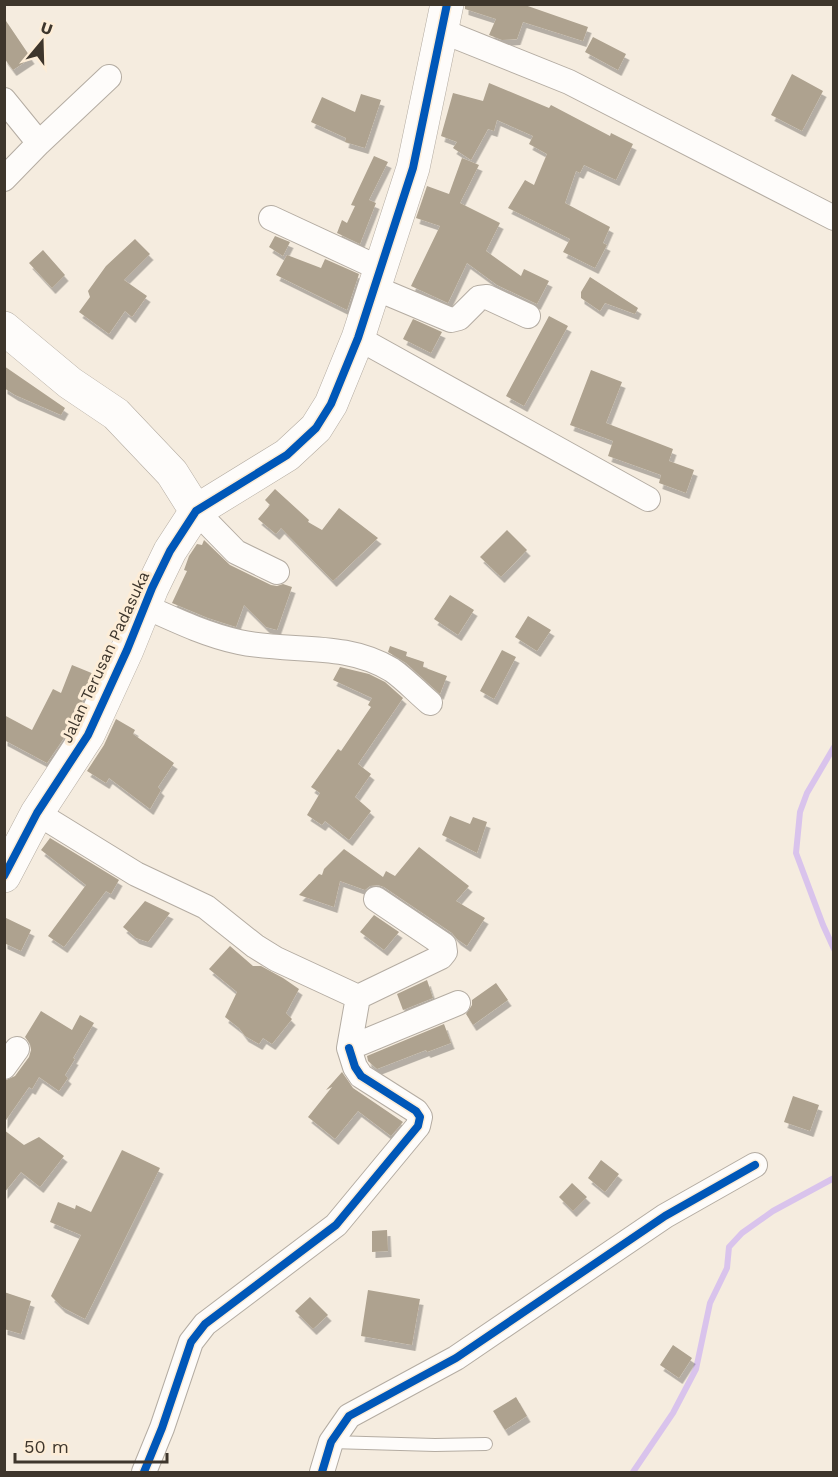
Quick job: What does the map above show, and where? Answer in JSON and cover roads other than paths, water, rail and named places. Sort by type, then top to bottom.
[{"type":"street","points":[[196,511],[287,455],[316,428],[331,404],[358,338],[413,168],[445,18],[834,218]]},
{"type":"street","points":[[4,178],[109,77]]},
{"type":"street","points":[[4,100],[39,143]]},
{"type":"street","points":[[271,218],[451,320],[459,318],[479,298],[487,297],[528,316]]},
{"type":"street","points":[[4,327],[70,383],[116,414],[172,472],[196,511],[236,552],[277,572]]},
{"type":"street","points":[[358,338],[648,499]]},
{"type":"street","name":"Jalan Terusan Padasuka","points":[[4,876],[37,813],[88,735],[170,551],[196,511]]},
{"type":"street","points":[[144,606],[182,623],[241,642],[325,649],[372,661],[392,671],[430,703]]},
{"type":"street","points":[[37,813],[136,874],[206,907],[255,946],[276,959],[358,997]]},
{"type":"street","points":[[358,997],[441,957],[445,952],[444,945],[376,899]]},
{"type":"street","points":[[144,1473],[191,1342],[205,1324],[336,1225],[418,1126],[420,1117],[416,1111],[361,1076],[355,1067],[349,1048],[358,997]]},
{"type":"street","points":[[349,1048],[458,1003]]},
{"type":"street","points":[[322,1473],[331,1442],[349,1416],[456,1358],[665,1216],[755,1165]]},
{"type":"lane","points":[[331,1442],[486,1444]]},
{"type":"waterway","points":[[834,747],[807,793],[800,812],[796,853],[834,949]]},
{"type":"waterway","points":[[633,1472],[673,1413],[696,1369],[710,1303],[727,1268],[729,1247],[742,1233],[773,1211],[834,1178]]}]
